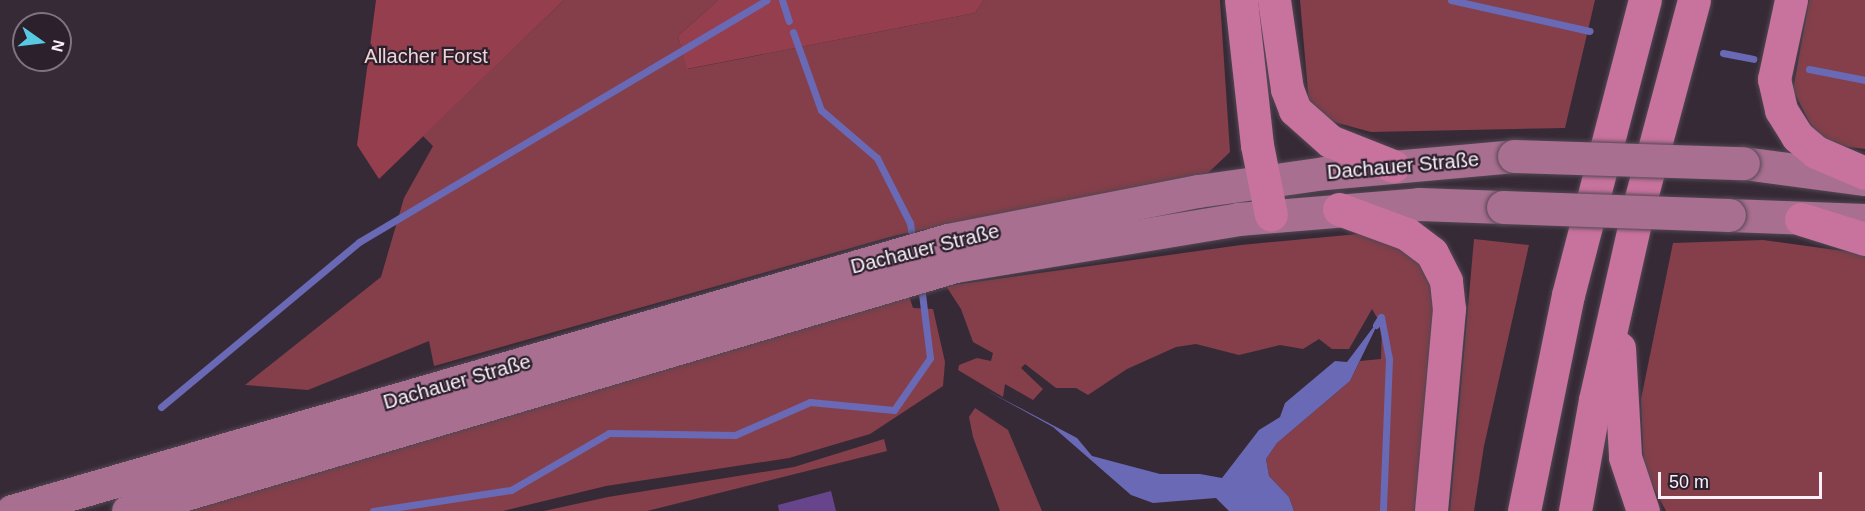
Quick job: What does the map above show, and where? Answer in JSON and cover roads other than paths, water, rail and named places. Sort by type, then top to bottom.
[{"type":"highway","points":[[1241,0],[1257,145],[1270,215]]},
{"type":"highway","points":[[1274,0],[1287,89],[1295,110],[1330,141],[1393,166]]},
{"type":"highway","points":[[1619,0],[1621,86]]},
{"type":"highway","points":[[1524,511],[1568,295],[1645,0]]},
{"type":"highway","points":[[1575,511],[1617,303],[1658,126],[1694,0]]},
{"type":"highway","points":[[1791,0],[1774,80],[1781,110],[1797,136],[1816,152],[1865,173]]},
{"type":"highway","points":[[1339,209],[1407,234],[1432,253],[1446,281],[1449,309],[1431,511]]},
{"type":"highway","points":[[1801,219],[1865,239]]},
{"type":"highway","points":[[1617,303],[1625,457],[1644,511]]},
{"type":"main road","name":"Dachauer Straße","points":[[128,511],[951,253],[1264,181],[1393,166],[1514,156],[1743,163],[1865,179]]},
{"type":"main road","name":"Dachauer Straße","points":[[951,253],[1270,215],[1419,204],[1865,220]]},
{"type":"main road","name":"Dachauer Straße","points":[[12,511],[900,268]]},
{"type":"waterway","points":[[161,407],[359,242],[766,0]]},
{"type":"waterway","points":[[782,0],[789,21]]},
{"type":"waterway","points":[[1451,0],[1590,31]]},
{"type":"waterway","points":[[793,32],[821,110],[877,158],[910,223],[913,242]]},
{"type":"waterway","points":[[1723,53],[1753,59]]},
{"type":"waterway","points":[[1809,69],[1865,80]]},
{"type":"waterway","points":[[373,511],[511,490],[609,433],[735,435],[810,402],[894,410],[930,358],[921,286]]},
{"type":"waterway","points":[[1376,325],[1381,317],[1389,359],[1383,511]]},
{"type":"park label","name":"Allacher Forst","points":[[426,56]]}]
